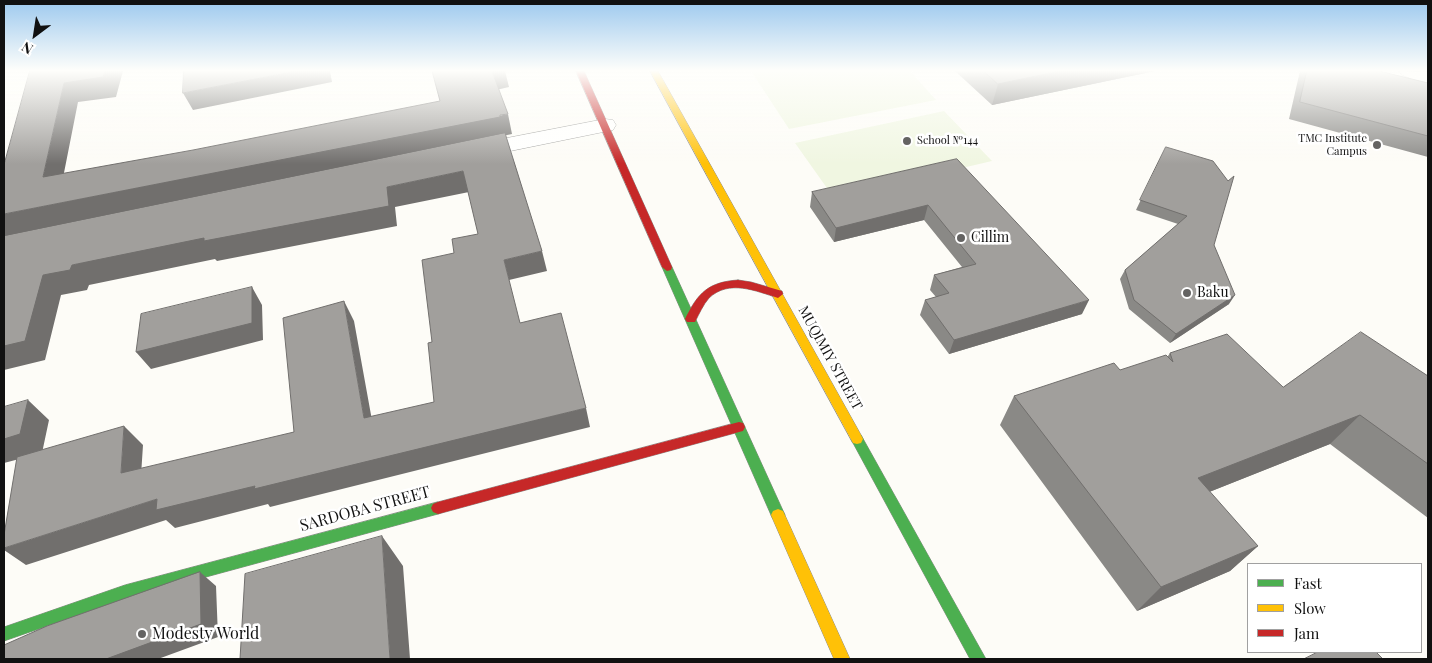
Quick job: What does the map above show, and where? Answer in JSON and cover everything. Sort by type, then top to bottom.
[{"type":"main road","points":[[594,102],[842,659]]},
{"type":"main road","name":"MUQIMIY STREET","points":[[671,102],[978,659]]},
{"type":"main road","points":[[691,319],[693,311],[702,296],[712,289],[724,285],[738,284],[751,286],[778,294]]},
{"type":"main road","name":"SARDOBA STREET","points":[[4,634],[125,592],[739,427]]},
{"type":"street","points":[[449,157],[605,125]]},
{"type":"green space","points":[[771,102],[926,102],[789,129]]},
{"type":"green space","points":[[944,111],[992,161],[834,198],[795,143]]},
{"type":"building","points":[[21,102],[60,102],[43,177],[193,150],[435,102],[504,102],[508,114],[4,214],[4,165]]},
{"type":"building","points":[[1300,102],[1428,102],[1428,136]]},
{"type":"building","points":[[505,133],[542,251],[504,260],[520,323],[561,313],[586,408],[254,489],[255,486],[156,510],[157,499],[4,548],[4,535],[17,457],[124,426],[121,473],[294,432],[283,318],[344,301],[364,418],[434,402],[428,343],[432,342],[422,260],[454,253],[452,239],[478,234],[463,171],[387,187],[389,206],[204,241],[204,238],[72,265],[70,270],[43,275],[25,341],[4,346],[4,236]]},
{"type":"building","points":[[1166,147],[1213,161],[1228,181],[1234,176],[1214,245],[1235,295],[1176,334],[1134,300],[1125,270],[1187,216],[1140,200]]},
{"type":"building","points":[[957,159],[1089,300],[954,340],[925,300],[949,293],[934,275],[976,264],[928,205],[836,228],[812,192]]},
{"type":"building","points":[[252,287],[252,323],[136,352],[141,314]]},
{"type":"building","points":[[1361,332],[1428,376],[1428,464],[1360,415],[1198,478],[1258,546],[1161,587],[1014,396],[1114,363],[1120,370],[1166,355],[1173,362],[1170,353],[1227,334],[1283,387]]},
{"type":"building","points":[[28,400],[20,434],[4,439],[4,407]]},
{"type":"building","points":[[382,536],[390,659],[240,659],[245,574]]},
{"type":"building","points":[[200,572],[201,624],[106,659],[4,659],[4,645],[47,626]]},
{"type":"building","points":[[1316,653],[1377,653],[1383,659],[1304,659]]},
{"type":"traffic: fast","points":[[667,267],[778,515]]},
{"type":"traffic: fast","points":[[857,439],[978,659]]},
{"type":"traffic: fast","points":[[4,634],[125,592],[438,508]]},
{"type":"traffic: slow","points":[[671,102],[857,439]]},
{"type":"traffic: slow","points":[[778,515],[842,659]]},
{"type":"traffic: jam","points":[[594,102],[667,267]]},
{"type":"traffic: jam","points":[[691,319],[706,295],[716,288],[738,284],[778,294]]},
{"type":"traffic: jam","points":[[438,508],[739,427]]},
{"type":"place","name":"School №144","points":[[907,141]]},
{"type":"place","name":"TMC Institute Campus","points":[[1377,145]]},
{"type":"place","name":"Cillim","points":[[961,238]]},
{"type":"place","name":"Baku","points":[[1187,293]]},
{"type":"place","name":"Modesty World","points":[[142,634]]}]
